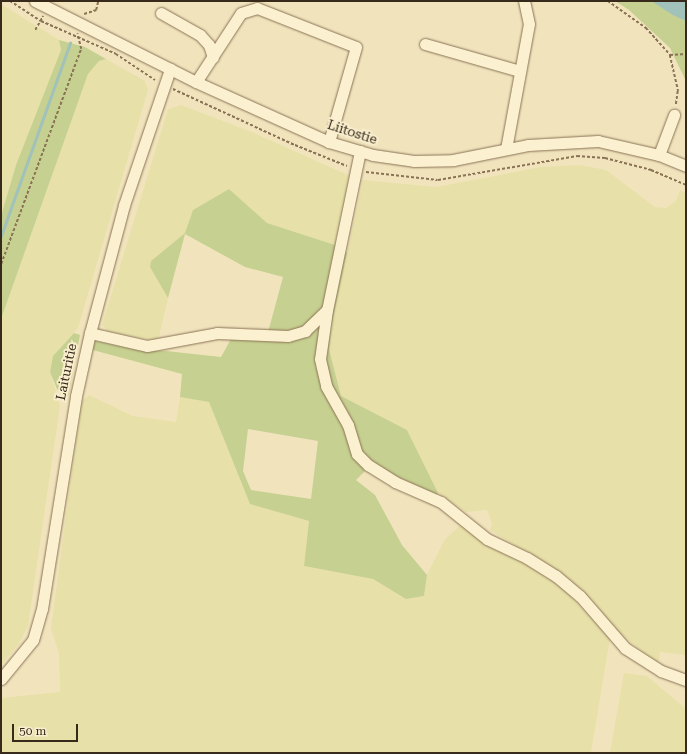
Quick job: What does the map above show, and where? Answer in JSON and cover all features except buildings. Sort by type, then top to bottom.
[{"type":"street","name":"Liitostie","points":[[35,1],[196,82],[329,142],[360,151],[414,161],[453,160],[528,145],[598,140],[659,155],[686,166]]},
{"type":"street","points":[[506,149],[529,24],[524,1]]},
{"type":"street","points":[[196,82],[241,13],[257,8],[356,48],[329,142]]},
{"type":"street","points":[[162,12],[200,35],[209,45],[213,57]]},
{"type":"street","points":[[425,44],[520,71]]},
{"type":"street","name":"Laituritie","points":[[1,679],[33,640],[42,609],[76,396],[90,333],[124,205],[170,69]]},
{"type":"street","points":[[659,155],[674,115]]},
{"type":"street","points":[[360,151],[327,310],[320,359],[326,386],[348,425],[357,454],[368,465],[395,482],[441,502],[487,539],[527,558],[556,576],[580,596],[625,648],[660,671],[686,680]]},
{"type":"street","points":[[90,333],[147,346],[217,333],[288,336],[305,331],[327,310]]},
{"type":"path","points":[[96,10],[98,1]]},
{"type":"path","points":[[608,1],[646,28],[670,55],[678,91],[674,115]]},
{"type":"path","points":[[36,30],[40,21]]},
{"type":"path","points":[[1,264],[81,49],[78,38]]},
{"type":"path","points":[[670,55],[686,54]]},
{"type":"shaded area","points":[[1,4],[59,40],[61,50],[16,165],[1,216]]},
{"type":"shaded area","points":[[106,59],[145,81],[148,90],[78,328],[53,356],[50,372],[60,406],[28,626],[18,645],[1,665],[1,319],[88,74],[99,61]]},
{"type":"shaded area","points":[[181,105],[252,132],[350,176],[335,245],[267,223],[229,189],[193,210],[185,233],[151,261],[150,267],[168,298],[159,337],[154,340],[109,332],[102,325],[168,109]]},
{"type":"shaded area","points":[[580,165],[606,170],[655,207],[666,208],[676,201],[680,190],[686,193],[686,655],[660,652],[658,664],[619,633],[560,573],[490,530],[492,523],[487,510],[466,512],[438,493],[407,430],[341,396],[329,349],[331,328],[363,180],[436,187],[541,167]]},
{"type":"shaded area","points":[[89,395],[133,416],[176,422],[180,397],[209,402],[250,504],[309,521],[304,566],[373,579],[406,599],[424,596],[427,575],[445,539],[462,524],[555,580],[610,638],[591,753],[1,753],[1,698],[60,692],[59,654],[51,628],[81,402]]},
{"type":"shaded area","points":[[624,673],[647,676],[686,709],[686,753],[610,753]]},
{"type":"green space","points":[[615,1],[651,1],[686,21],[686,81],[670,48],[629,10]]},
{"type":"green space","points":[[59,40],[85,47],[106,59],[99,61],[88,74],[1,319],[1,216],[16,165],[61,50]]},
{"type":"green space","points":[[229,189],[267,223],[335,245],[347,253],[331,328],[329,349],[341,396],[407,430],[438,493],[432,505],[385,481],[368,468],[356,480],[375,495],[402,545],[427,575],[424,596],[406,599],[373,579],[304,566],[309,521],[250,504],[209,402],[180,397],[182,374],[89,349],[91,340],[142,351],[166,351],[221,357],[231,339],[267,336],[283,277],[245,267],[185,234],[168,298],[150,267],[151,261],[185,233],[193,210]],"holes":[[[248,429],[318,441],[311,499],[251,490],[243,471]]]},
{"type":"green space","points":[[74,333],[80,335],[68,397],[57,389],[50,372],[53,356]]},
{"type":"water","points":[[651,1],[686,1],[686,21],[673,15]]},
{"type":"waterway","points":[[1,236],[70,43]]}]
